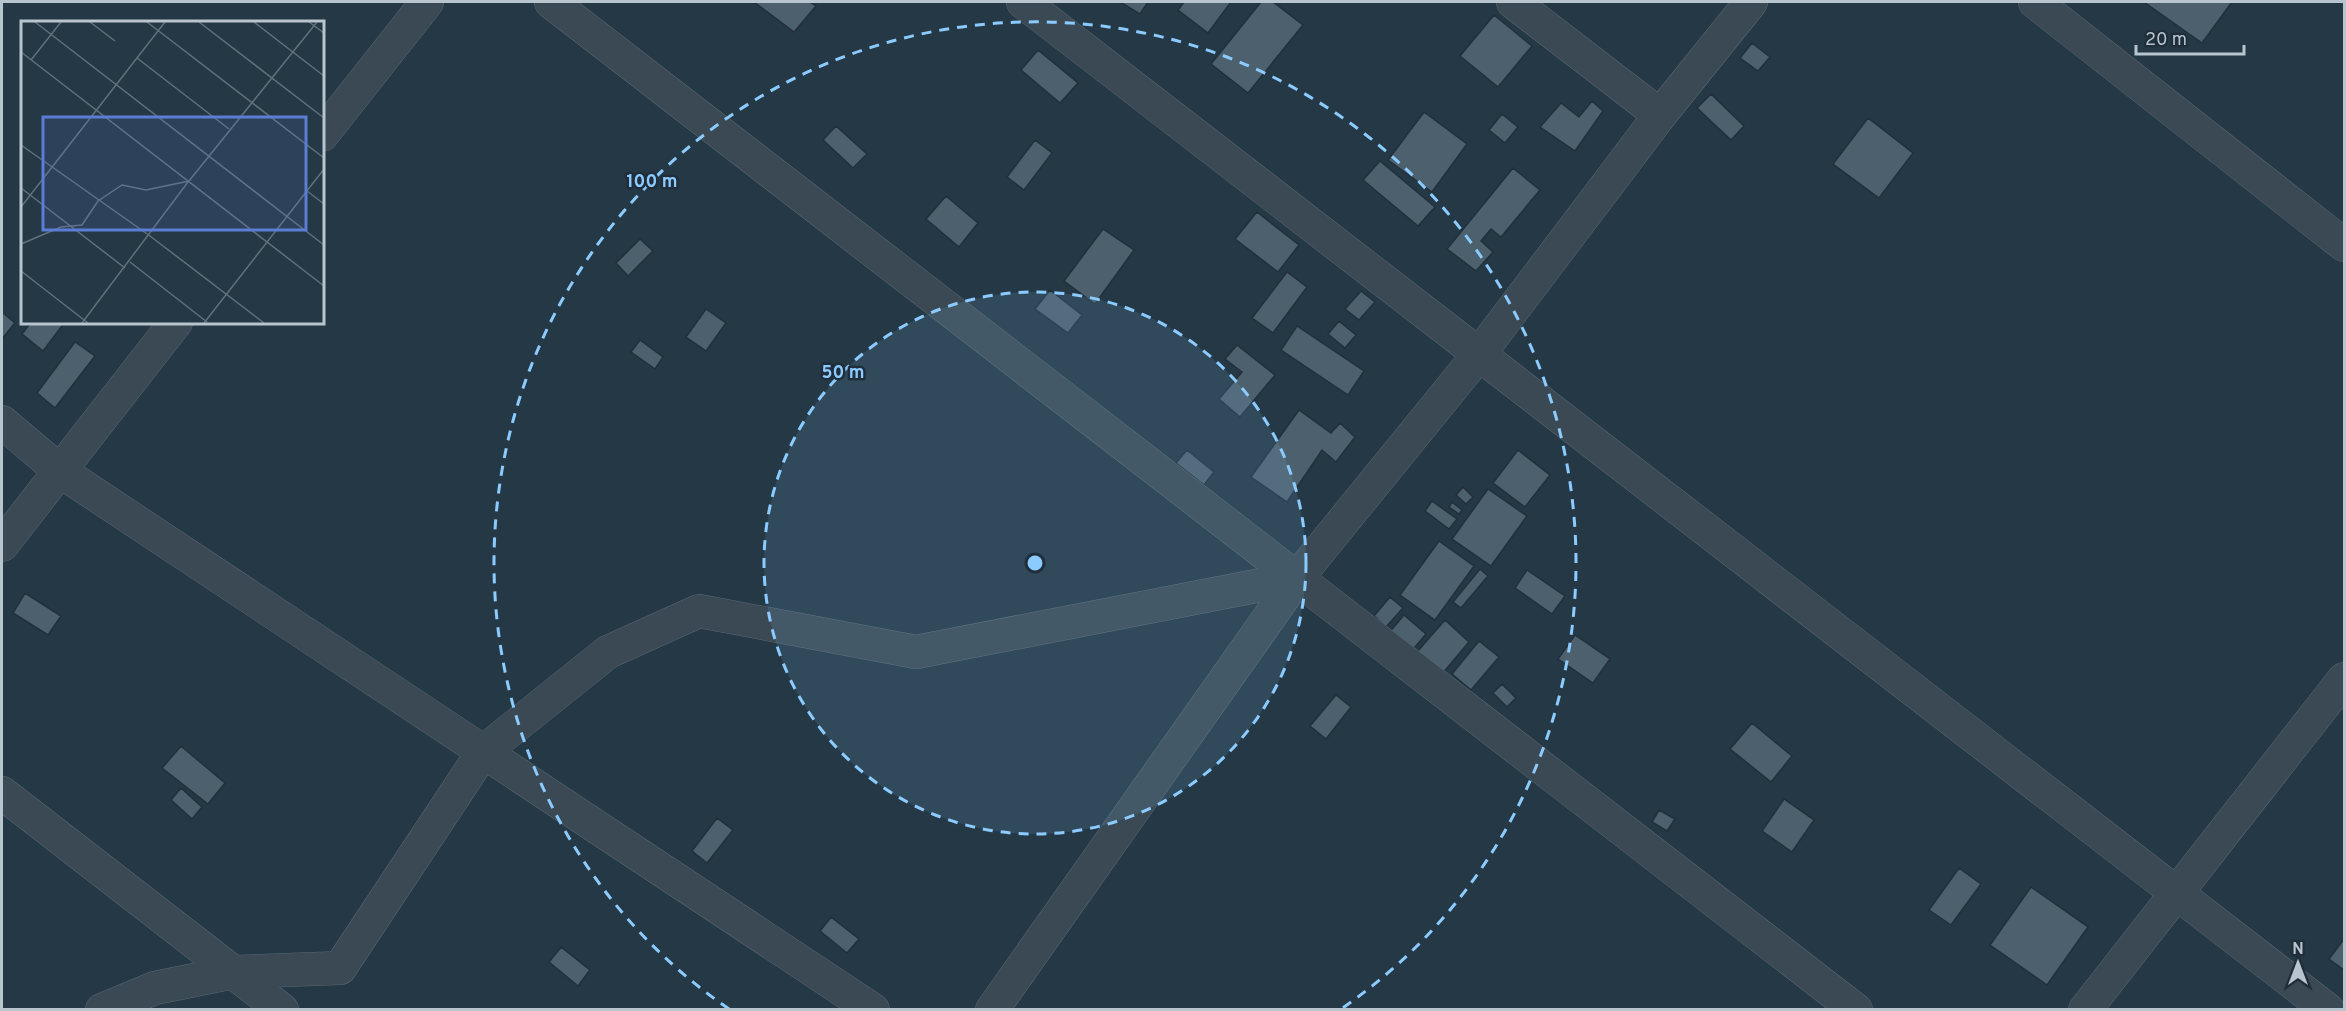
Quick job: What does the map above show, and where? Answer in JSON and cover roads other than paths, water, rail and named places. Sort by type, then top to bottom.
[{"type":"street","points":[[324,132],[427,2]]},
{"type":"street","points":[[551,2],[1856,1010]]},
{"type":"street","points":[[1023,2],[2328,1010]]},
{"type":"street","points":[[1513,2],[1660,115]]},
{"type":"street","points":[[992,1010],[1296,578],[1480,353],[1660,115],[1751,2]]},
{"type":"street","points":[[2035,2],[2344,245]]},
{"type":"street","points":[[2,545],[174,324]]},
{"type":"street","points":[[2,422],[60,471],[873,1010]]},
{"type":"street","points":[[102,1010],[155,988],[234,972],[340,968],[483,752],[608,652],[699,611],[916,652],[1296,578]]},
{"type":"street","points":[[2085,1010],[2344,679]]},
{"type":"street","points":[[2,793],[282,1010]]}]
